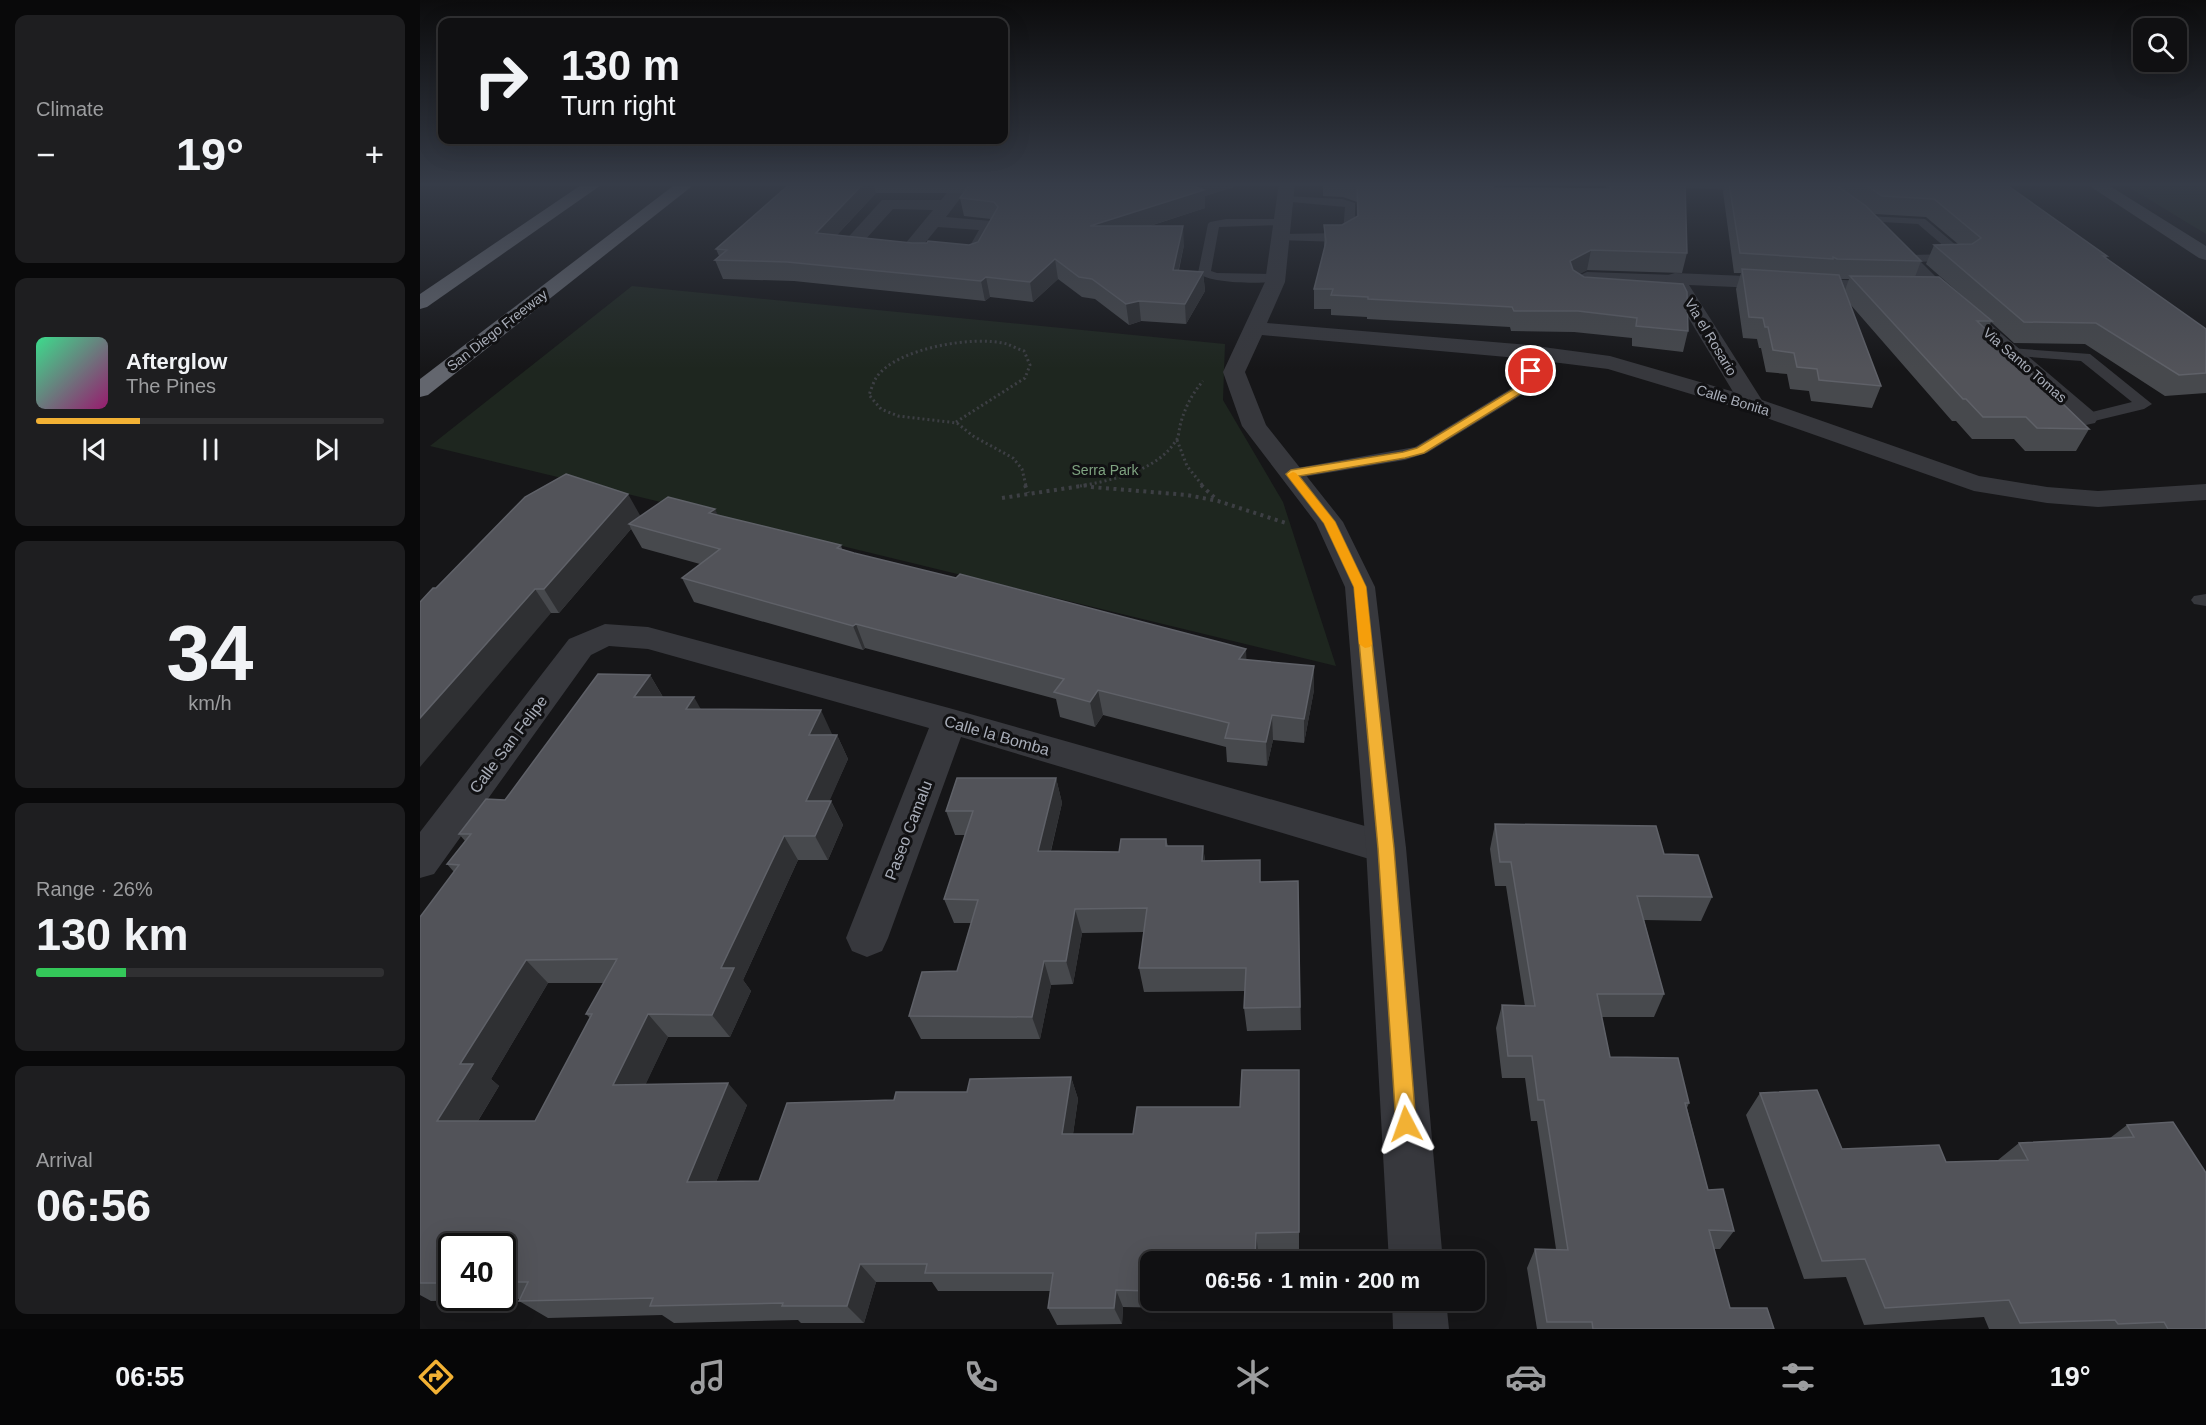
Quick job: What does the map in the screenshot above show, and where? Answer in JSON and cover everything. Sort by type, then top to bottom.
[{"type":"highway","points":[[420,303],[505,245]]},
{"type":"highway","name":"San Diego Freeway","points":[[420,390],[607,245]]},
{"type":"main road","points":[[2192,245],[2206,254]]},
{"type":"street","points":[[860,245],[931,252]]},
{"type":"street","points":[[909,250],[913,245]]},
{"type":"street","points":[[952,254],[973,256],[980,245]]},
{"type":"street","points":[[1280,245],[1276,278],[1234,372],[1254,426],[1329,522],[1360,587],[1386,848],[1415,1251]]},
{"type":"street","name":"Via Santo Tomas","points":[[1894,245],[1937,289],[2086,418]]},
{"type":"street","name":"Via el Rosario","points":[[1675,279],[1763,280],[1830,287],[1937,289]]},
{"type":"street","name":"Via el Rosario","points":[[1675,279],[1753,405]]},
{"type":"street","name":"Calle Bonita","points":[[1253,328],[1528,352],[1610,363],[1753,405],[1974,483],[2047,495],[2098,499],[2206,492]]},
{"type":"street","name":"Calle la Bomba","points":[[605,635],[648,638],[949,721],[1386,848]]},
{"type":"street","name":"Calle San Felipe","points":[[420,862],[580,647],[605,635]]},
{"type":"street","name":"Paseo Camalu","points":[[867,938],[949,721]]},
{"type":"street","points":[[1420,1311],[1421,1329]]},
{"type":"lane","points":[[1210,245],[1204,273],[1216,277],[1276,278]]},
{"type":"lane","points":[[1909,260],[1964,257],[1950,245]]},
{"type":"lane","points":[[1597,293],[1580,289],[1575,285],[1575,280],[1587,276],[1675,279]]},
{"type":"lane","points":[[1665,298],[1688,299]]},
{"type":"lane","points":[[1291,474],[1405,455],[1421,450],[1523,388],[1531,371],[1528,352]]},
{"type":"lane","points":[[2010,352],[2085,357],[2144,404],[2086,418]]},
{"type":"path","points":[[956,422],[1025,378],[1030,367],[1029,359],[1024,352],[1007,345],[978,341],[929,348],[906,357],[886,369],[874,380],[869,389],[871,399],[892,414],[907,419],[956,422],[973,436],[1006,453],[1017,461],[1023,471],[1023,482],[1028,493]]},
{"type":"path","points":[[1002,498],[1086,486],[1134,471],[1163,454],[1177,439],[1195,388],[1207,377],[1238,363]]},
{"type":"path","points":[[1177,439],[1185,466],[1193,478],[1218,501]]},
{"type":"path","points":[[1086,486],[1163,492],[1218,501],[1247,512],[1336,537]]},
{"type":"green space","name":"Serra Park","points":[[632,286],[1225,344],[1223,400],[1283,502],[1336,666],[430,446]]},
{"type":"building","points":[[721,245],[1179,245],[1173,270],[1203,272],[1185,304],[1139,301],[1126,304],[1092,279],[1079,277],[1055,259],[1030,282],[986,277],[981,281],[787,262],[715,260],[727,250],[716,249]]},
{"type":"building","points":[[1325,245],[1687,245],[1687,253],[1591,250],[1570,261],[1573,270],[1584,277],[1683,284],[1687,292],[1688,331],[1636,326],[1637,318],[1578,311],[1514,311],[1512,307],[1368,299],[1368,297],[1331,295],[1333,289],[1314,289]]},
{"type":"building","points":[[1739,245],[1905,245],[1921,261],[1837,259],[1833,257],[1833,259],[1740,253]]},
{"type":"building","points":[[1934,245],[2092,245],[2107,256],[2103,256],[2206,329],[2206,373],[2179,375],[2096,323],[2024,322]]},
{"type":"building","points":[[1742,269],[1839,275],[1881,386],[1819,380],[1817,369],[1797,367],[1794,353],[1773,350],[1768,327],[1765,327],[1763,318],[1749,317]]},
{"type":"building","points":[[1850,276],[1939,277],[1992,321],[1977,321],[2089,429],[2037,428],[2026,417],[1983,417],[1966,399],[1963,399]]},
{"type":"building","points":[[566,474],[628,494],[544,589],[535,589],[420,718],[420,602],[525,497]]},
{"type":"building","points":[[668,497],[715,509],[709,513],[841,545],[837,548],[854,553],[956,578],[960,574],[1246,649],[1239,659],[1314,666],[1304,719],[1272,715],[1266,742],[1225,738],[1229,723],[1098,690],[1090,702],[1054,692],[1064,679],[856,624],[853,626],[682,578],[720,549],[629,524]]},
{"type":"building","points":[[598,674],[650,675],[634,697],[694,697],[686,709],[821,710],[809,735],[837,735],[806,801],[831,801],[815,836],[784,836],[721,968],[734,968],[712,1015],[648,1014],[613,1085],[728,1083],[687,1182],[759,1181],[787,1103],[894,1100],[896,1092],[967,1092],[970,1079],[1071,1077],[1062,1134],[1133,1134],[1137,1107],[1240,1107],[1242,1070],[1299,1070],[1299,1232],[1256,1233],[1255,1251],[1140,1251],[1140,1291],[1116,1290],[1114,1308],[1048,1308],[1053,1273],[925,1273],[927,1264],[860,1264],[847,1306],[782,1306],[783,1303],[650,1306],[653,1298],[519,1301],[528,1282],[516,1282],[516,1233],[438,1233],[438,1283],[420,1283],[420,917],[459,865],[447,864],[471,834],[459,834],[486,799],[505,800]],"holes":[[[617,959],[586,1014],[592,1014],[535,1121],[437,1121],[473,1064],[460,1064],[526,960]]]},
{"type":"building","points":[[957,778],[1056,778],[1038,851],[1119,852],[1121,839],[1166,839],[1166,846],[1203,846],[1202,861],[1260,860],[1260,882],[1298,881],[1300,1007],[1244,1008],[1246,968],[1139,968],[1147,908],[1075,909],[1066,961],[1044,961],[1032,1017],[909,1016],[922,972],[957,971],[978,900],[944,899],[973,811],[946,811]]},
{"type":"building","points":[[1495,824],[1656,826],[1664,854],[1698,855],[1712,897],[1637,896],[1664,994],[1597,994],[1610,1057],[1678,1058],[1689,1103],[1685,1103],[1708,1190],[1723,1189],[1734,1231],[1709,1230],[1730,1308],[1767,1308],[1774,1329],[1593,1329],[1592,1322],[1547,1322],[1535,1249],[1568,1250],[1544,1100],[1538,1100],[1532,1056],[1508,1056],[1502,1005],[1535,1006],[1511,862],[1500,862]]},
{"type":"building","points":[[1817,1090],[1842,1149],[1939,1145],[1946,1162],[2028,1160],[2019,1143],[2134,1137],[2127,1125],[2173,1122],[2206,1173],[2206,1329],[2168,1329],[2164,1322],[2118,1324],[2115,1320],[2020,1323],[2009,1300],[1885,1308],[1865,1259],[1822,1261],[1760,1093]]},
{"type":"slow traffic","points":[[1293,475],[1329,522],[1360,587],[1365,644]]},
{"type":"route","points":[[1406,1124],[1386,848],[1360,587],[1329,522],[1291,474],[1405,455],[1421,450],[1523,388],[1531,371]]}]
